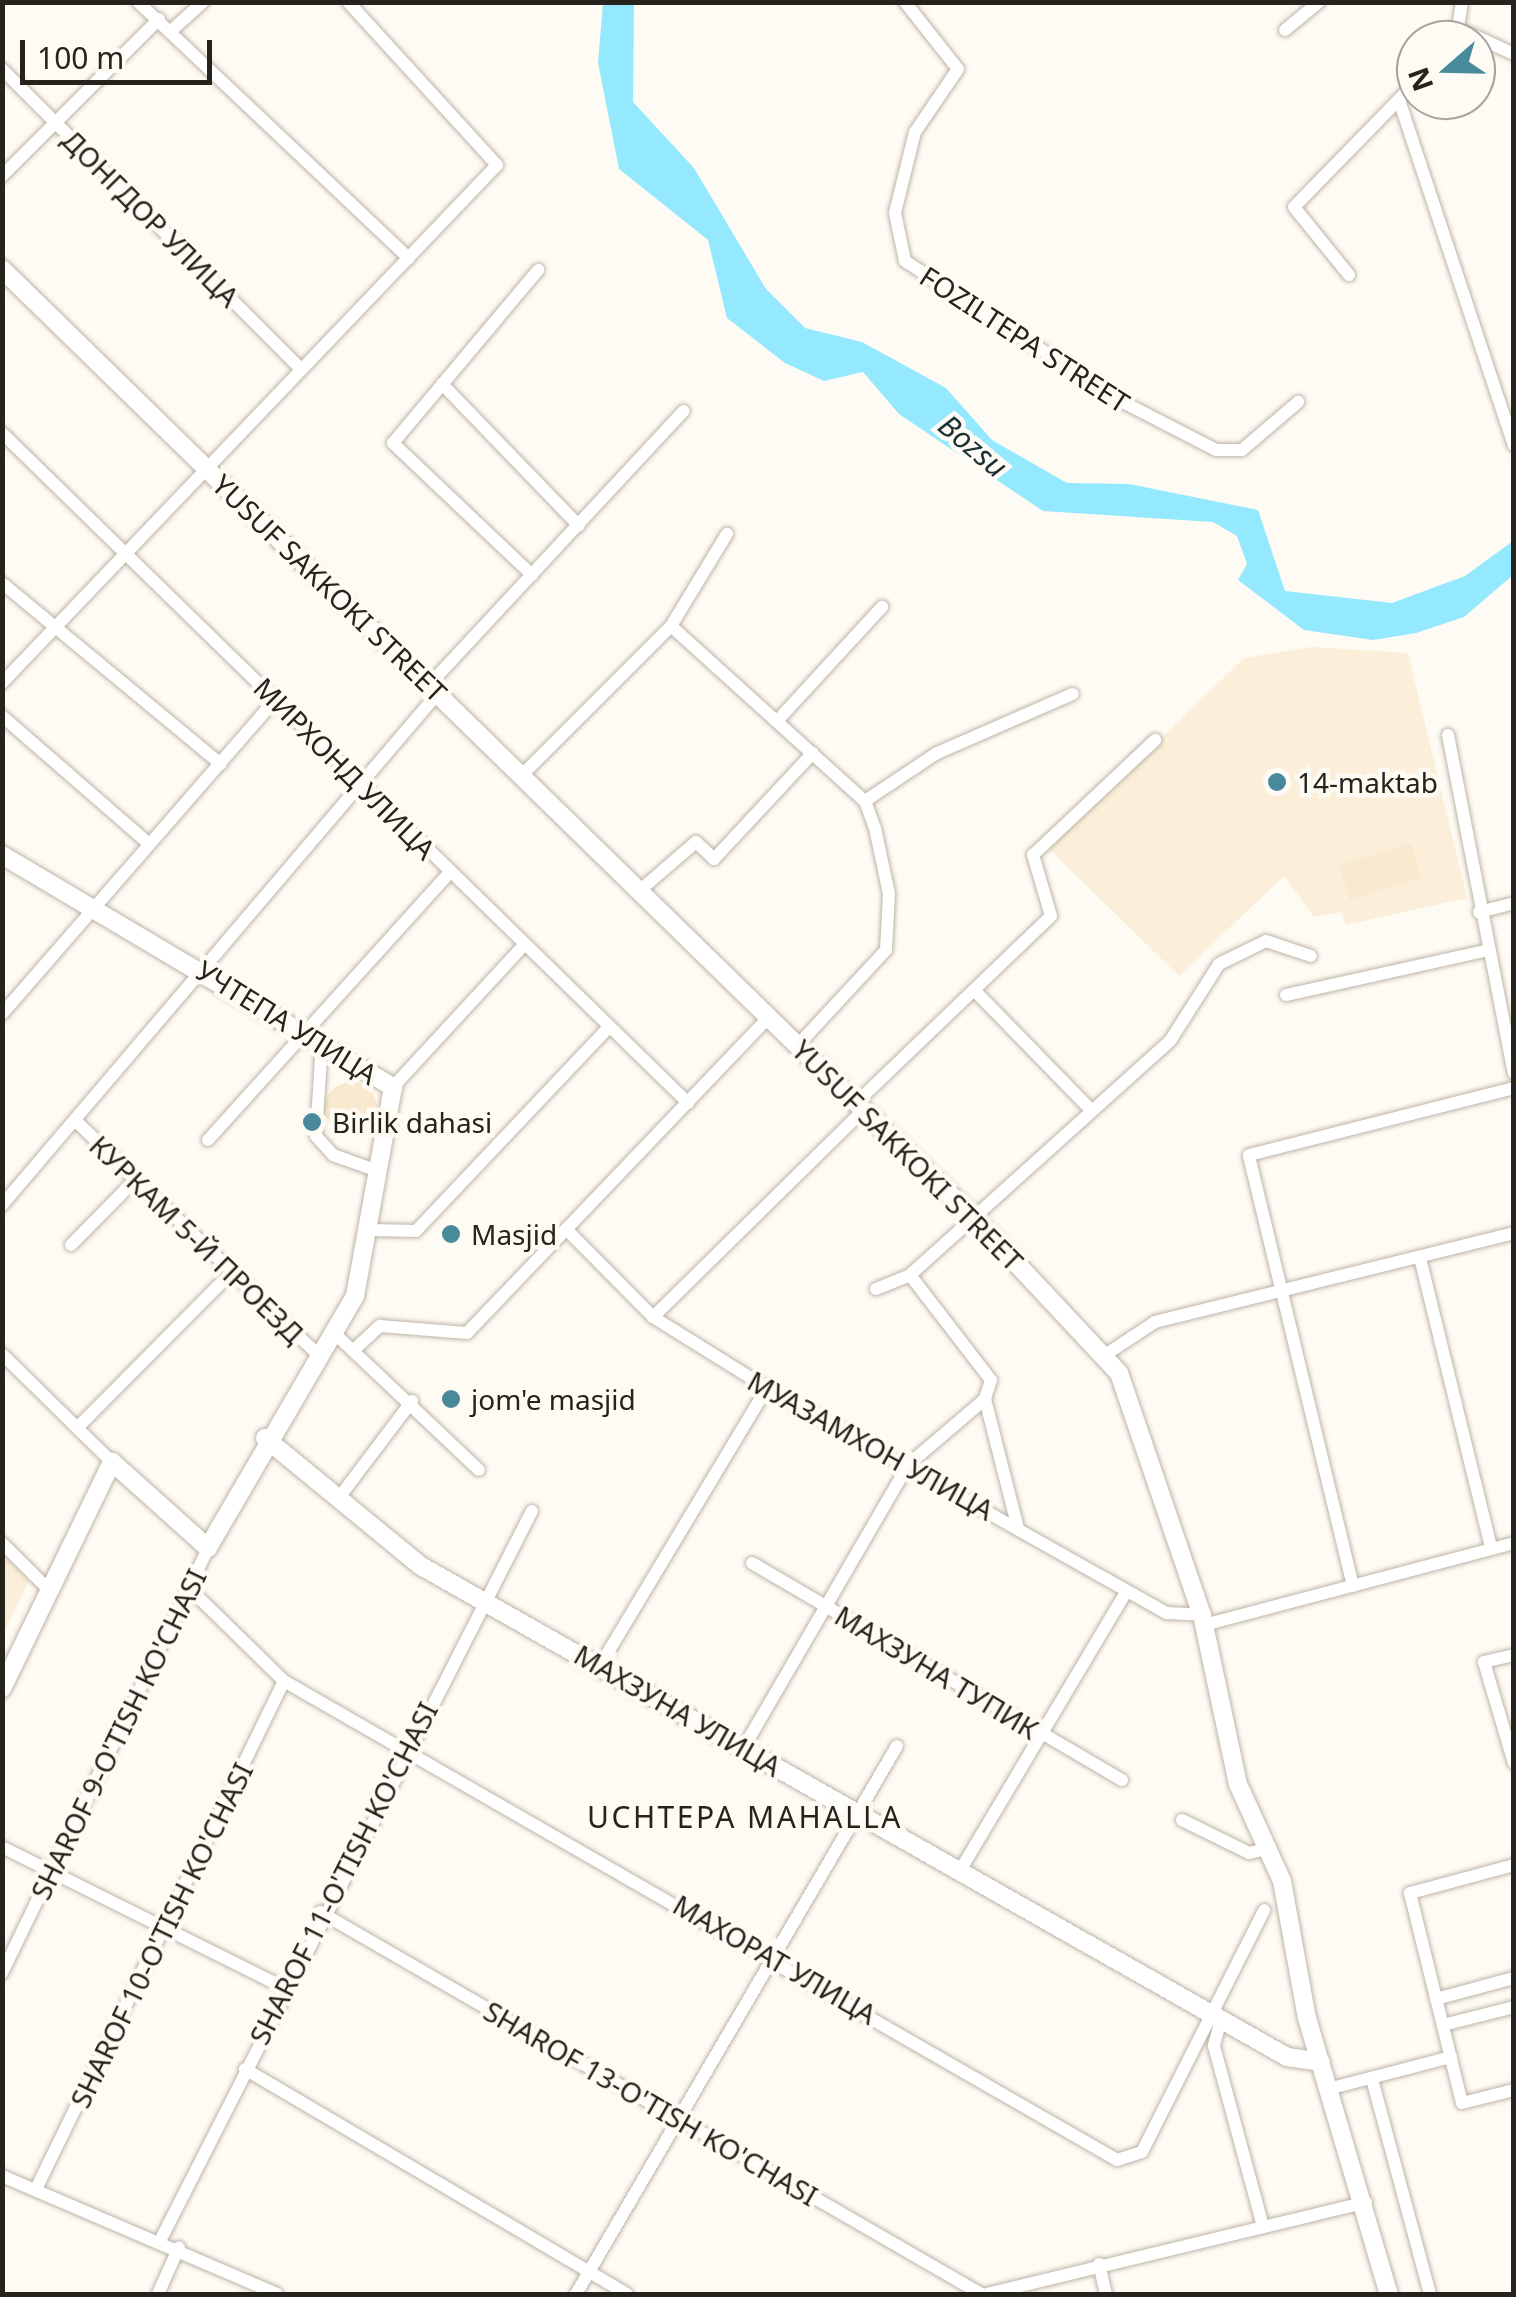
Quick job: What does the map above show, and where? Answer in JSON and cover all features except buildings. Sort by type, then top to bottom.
[{"type":"street","points":[[138,2],[409,258]]},
{"type":"street","points":[[172,30],[203,2]]},
{"type":"street","points":[[2,683],[205,466],[498,165],[348,2]]},
{"type":"street","name":"FOZILTEPA STREET","points":[[905,2],[958,70],[914,132],[895,213],[905,261],[979,315],[1216,450],[1242,450],[1298,402]]},
{"type":"street","points":[[1285,30],[1319,2]]},
{"type":"street","points":[[2,176],[59,125],[159,19]]},
{"type":"street","name":"ДОНГДОР УЛИЦА","points":[[2,69],[300,368]]},
{"type":"street","points":[[1349,275],[1294,207],[1396,103]]},
{"type":"street","points":[[1406,120],[1514,445]]},
{"type":"street","name":"YUSUF SAKKOKI STREET","points":[[2,269],[972,1216],[1105,1355],[1140,1415],[1203,1620],[1238,1784],[1270,1848],[1321,2062],[1366,2202],[1389,2294]]},
{"type":"street","points":[[532,575],[393,443],[538,270]]},
{"type":"street","points":[[442,384],[580,526]]},
{"type":"street","points":[[2,1205],[78,1123],[207,971],[433,689],[684,411]]},
{"type":"street","name":"МИРХОНД УЛИЦА","points":[[2,433],[128,550],[360,784],[688,1102]]},
{"type":"street","points":[[522,776],[671,626],[726,534]]},
{"type":"street","points":[[2,583],[221,764]]},
{"type":"street","points":[[778,720],[882,607]]},
{"type":"street","points":[[671,626],[865,801],[890,934],[798,1045]]},
{"type":"street","points":[[865,801],[937,753],[1074,694]]},
{"type":"street","points":[[2,1014],[275,700]]},
{"type":"street","points":[[2,716],[149,844]]},
{"type":"street","points":[[1448,735],[1484,951],[1514,1073]]},
{"type":"street","points":[[653,1316],[1050,916],[1033,855],[1156,740]]},
{"type":"street","points":[[639,891],[696,842],[714,859],[813,753]]},
{"type":"street","name":"УЧТЕПА УЛИЦА","points":[[2,855],[207,971],[393,1088],[356,1296],[265,1438],[208,1548]]},
{"type":"street","points":[[208,1140],[450,872]]},
{"type":"street","points":[[1479,912],[1514,904]]},
{"type":"street","points":[[876,1288],[910,1275],[1170,1041],[1219,964],[1266,940],[1311,956]]},
{"type":"street","points":[[393,1088],[524,945]]},
{"type":"street","points":[[1286,996],[1484,951]]},
{"type":"street","points":[[974,990],[1091,1110]]},
{"type":"street","points":[[356,1348],[380,1326],[468,1332],[769,1017]]},
{"type":"street","points":[[370,1230],[416,1231],[608,1028]]},
{"type":"street","points":[[322,1042],[316,1136],[333,1155],[378,1171]]},
{"type":"street","points":[[1353,1586],[1285,1288],[1250,1155],[1514,1088]]},
{"type":"street","name":"КУРКАМ 5-Й ПРОЕЗД","points":[[78,1123],[316,1354]]},
{"type":"street","points":[[70,1245],[136,1179]]},
{"type":"street","name":"МУАЗАМХОН УЛИЦА","points":[[566,1229],[653,1316],[767,1388],[909,1464],[1167,1614],[1203,1620]]},
{"type":"street","points":[[1105,1355],[1154,1322],[1514,1233]]},
{"type":"street","points":[[1420,1258],[1490,1548]]},
{"type":"street","points":[[78,1427],[231,1273]]},
{"type":"street","points":[[910,1275],[991,1380],[985,1399],[1018,1528]]},
{"type":"street","points":[[332,1331],[356,1348],[479,1470]]},
{"type":"street","points":[[2,1354],[112,1462],[208,1548]]},
{"type":"street","points":[[601,1664],[767,1388]]},
{"type":"street","points":[[744,1747],[909,1464],[985,1399]]},
{"type":"street","points":[[341,1496],[412,1401]]},
{"type":"street","name":"МАХЗУНА УЛИЦА","points":[[265,1438],[341,1496],[422,1566],[1304,2065],[1321,2062]]},
{"type":"street","points":[[2,1689],[112,1462]]},
{"type":"street","name":"SHAROF 11-O'TISH KO'CHASI","points":[[161,2239],[320,1912],[532,1512]]},
{"type":"street","points":[[2,1543],[50,1591]]},
{"type":"street","points":[[1203,1620],[1353,1586],[1514,1543]]},
{"type":"street","name":"SHAROF 9-O'TISH KO'CHASI","points":[[2,1973],[191,1590],[208,1548]]},
{"type":"street","name":"МАХЗУНА ТУПИК","points":[[752,1563],[1122,1780]]},
{"type":"street","name":"МАХОРАТ УЛИЦА","points":[[191,1590],[284,1681],[769,1954],[1118,2160],[1142,2152],[1215,2015],[1264,1910]]},
{"type":"street","points":[[961,1868],[1126,1592]]},
{"type":"street","points":[[1514,1655],[1484,1662],[1510,1737],[1514,1763]]},
{"type":"street","name":"SHAROF 10-O'TISH KO'CHASI","points":[[36,2189],[284,1681]]},
{"type":"street","points":[[576,2294],[769,1954],[854,1811],[898,1746]]},
{"type":"street","points":[[1182,1820],[1248,1854],[1270,1848]]},
{"type":"street","points":[[2,1847],[164,1932],[282,1987]]},
{"type":"street","points":[[1514,1864],[1410,1893],[1462,2102],[1514,2090]]},
{"type":"street","name":"SHAROF 13-O'TISH KO'CHASI","points":[[320,1912],[984,2294]]},
{"type":"street","points":[[1436,1999],[1514,1978]]},
{"type":"street","points":[[1442,2025],[1514,2006]]},
{"type":"street","points":[[1215,2015],[1214,2046],[1262,2224]]},
{"type":"street","points":[[1332,2088],[1451,2057]]},
{"type":"street","points":[[245,2069],[628,2294]]},
{"type":"street","points":[[1372,2079],[1430,2294]]},
{"type":"street","points":[[2,2176],[161,2239],[277,2294]]},
{"type":"street","points":[[984,2294],[1366,2202]]},
{"type":"street","points":[[158,2294],[179,2247]]},
{"type":"street","points":[[1099,2264],[1106,2294]]},
{"type":"shaded area","name":"14-maktab","points":[[1311,647],[1408,653],[1467,898],[1346,925],[1341,912],[1314,917],[1284,876],[1179,976],[1048,848],[1244,658]]},
{"type":"shaded area","points":[[1411,843],[1421,878],[1350,900],[1339,865]]},
{"type":"shaded area","points":[[351,1082],[369,1090],[377,1108],[369,1126],[351,1134],[333,1126],[325,1108],[333,1090]]},
{"type":"shaded area","points":[[3,1555],[29,1581],[3,1634]]},
{"type":"water","name":"Bozsu","points":[[603,3],[634,3],[633,102],[694,168],[766,289],[805,328],[862,342],[946,388],[992,440],[1067,483],[1129,484],[1258,510],[1285,591],[1392,603],[1465,576],[1513,541],[1513,575],[1464,617],[1416,633],[1373,640],[1304,630],[1238,580],[1247,564],[1237,536],[1213,522],[1043,511],[899,414],[863,372],[824,381],[785,363],[727,318],[708,240],[619,169],[598,63]]},
{"type":"place","name":"14-maktab","points":[[1277,782]]},
{"type":"place","name":"Birlik dahasi","points":[[312,1122]]},
{"type":"place","name":"Masjid","points":[[451,1234]]},
{"type":"place","name":"jom'e masjid","points":[[451,1399]]},
{"type":"district","name":"UCHTEPA MAHALLA","points":[[745,1817]]}]
